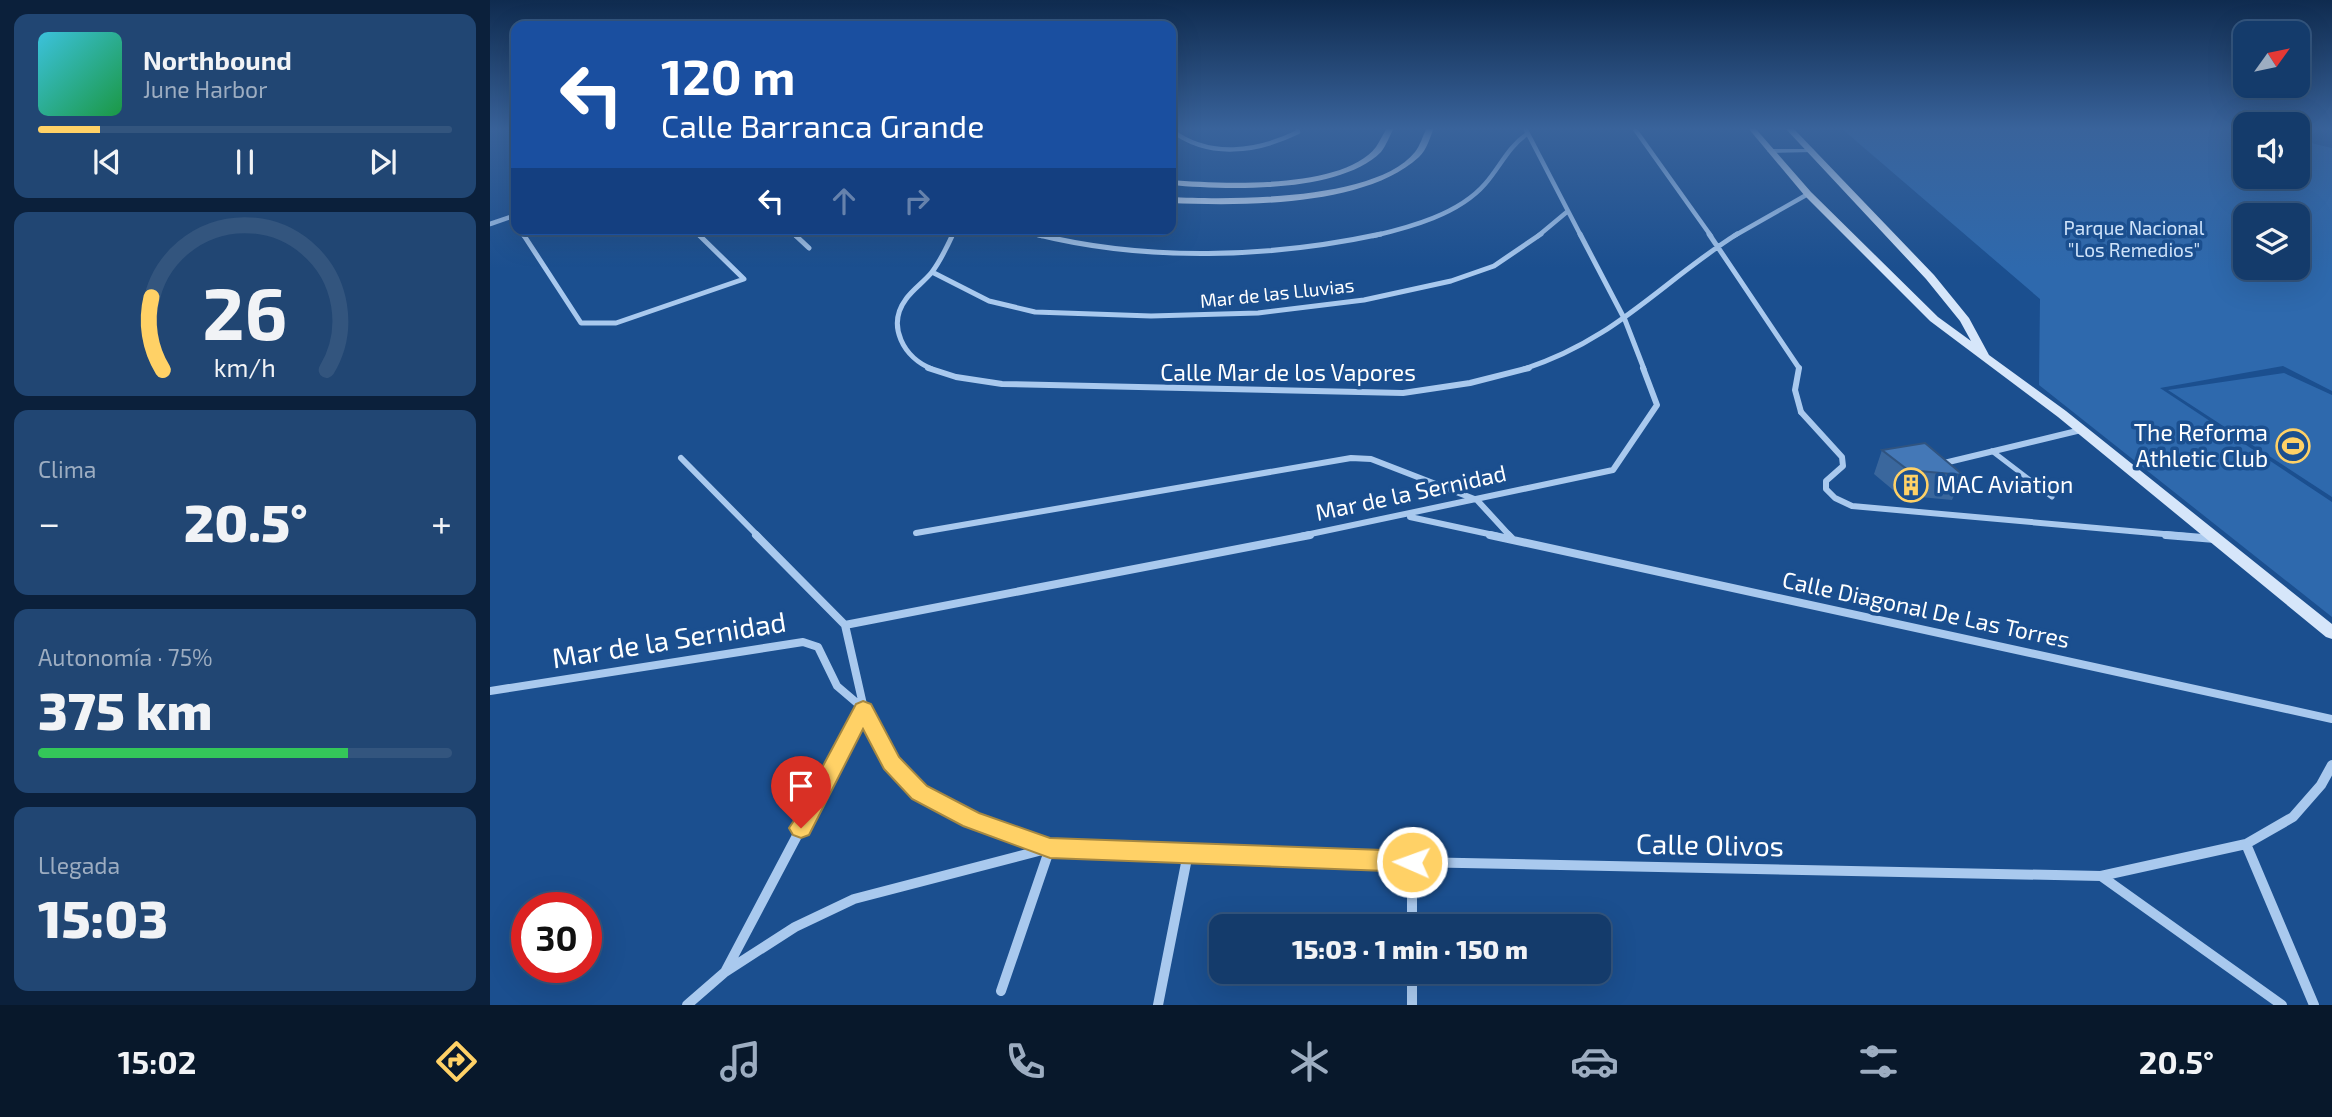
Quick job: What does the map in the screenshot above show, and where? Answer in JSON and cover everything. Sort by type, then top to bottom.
[{"type":"main road","points":[[1176,183],[1215,187],[1283,183],[1326,175]]},
{"type":"main road","points":[[1176,200],[1258,202],[1301,197],[1341,189],[1384,175]]},
{"type":"main road","points":[[1791,175],[1934,319],[2082,430],[2332,633]]},
{"type":"main road","points":[[1834,175],[1930,277],[1965,320],[1986,358]]},
{"type":"street","points":[[1037,235],[1062,242],[1126,252],[1185,254],[1251,252],[1374,236],[1416,225],[1459,204],[1485,184],[1491,175]]},
{"type":"street","name":"Mar de la Sernidad","points":[[845,625],[1405,516],[1613,470],[1657,405],[1625,320],[1549,175]]},
{"type":"street","points":[[1667,175],[1800,368],[1795,382],[1795,400],[1801,412],[1842,457],[1843,466],[1826,481],[1826,489],[1835,498],[1852,506],[2217,539]]},
{"type":"street","name":"Calle Mar de los Vapores","points":[[953,235],[932,271],[902,303],[896,326],[900,342],[911,357],[933,370],[958,378],[1002,384],[1403,393],[1446,389],[1534,367],[1579,347],[1625,320],[1718,246],[1808,194]]},
{"type":"street","name":"Mar de las Lluvias","points":[[932,271],[984,301],[1024,310],[1195,317],[1248,315],[1376,298],[1467,276],[1508,259],[1568,211]]},
{"type":"street","points":[[490,224],[511,217]]},
{"type":"street","points":[[524,235],[581,323],[596,325],[616,323],[744,279],[699,235]]},
{"type":"street","points":[[795,235],[809,248]]},
{"type":"street","points":[[1936,465],[2082,430]]},
{"type":"street","points":[[681,458],[845,625],[863,709],[725,972],[687,1005]]},
{"type":"street","points":[[916,533],[1351,458],[1371,459],[1477,500],[1513,539]]},
{"type":"street","name":"Calle Diagonal De Las Torres","points":[[1405,516],[2332,719]]},
{"type":"street","name":"Mar de la Sernidad","points":[[490,691],[803,642],[818,647],[837,686],[863,709]]},
{"type":"street","name":"Calle Olivos","points":[[863,709],[892,763],[919,793],[971,819],[1050,848]]},
{"type":"street","name":"Calle Olivos","points":[[725,972],[795,927],[854,899],[1050,848],[1412,862],[2101,876],[2246,844],[2293,817],[2321,785],[2332,765]]},
{"type":"street","points":[[2246,844],[2314,1005]]},
{"type":"street","points":[[1001,991],[1050,848]]},
{"type":"street","points":[[1158,1005],[1188,853]]},
{"type":"street","points":[[1412,862],[1412,914]]},
{"type":"street","points":[[2101,876],[2282,1005]]},
{"type":"street","points":[[1412,984],[1412,1005]]},
{"type":"lane","points":[[1992,451],[2052,497]]},
{"type":"green space","name":"Parque Nacional \"Los Remedios\"","points":[[1896,175],[2233,175],[2233,189],[2310,189],[2310,175],[2332,175],[2332,391],[2283,366],[2160,388],[2332,502],[2332,617],[2039,385],[2040,299]]},
{"type":"green space","name":"The Reforma Athletic Club","points":[[2284,373],[2332,395],[2332,497],[2168,390]]},
{"type":"building","points":[[1925,443],[1963,475],[1908,470],[1882,450]]},
{"type":"place","name":"The Reforma Athletic Club","points":[[2293,446]]},
{"type":"place","name":"MAC Aviation","points":[[1911,485]]},
{"type":"route","points":[[801,828],[863,709],[892,763],[919,793],[971,819],[1050,848],[1412,862]]}]
